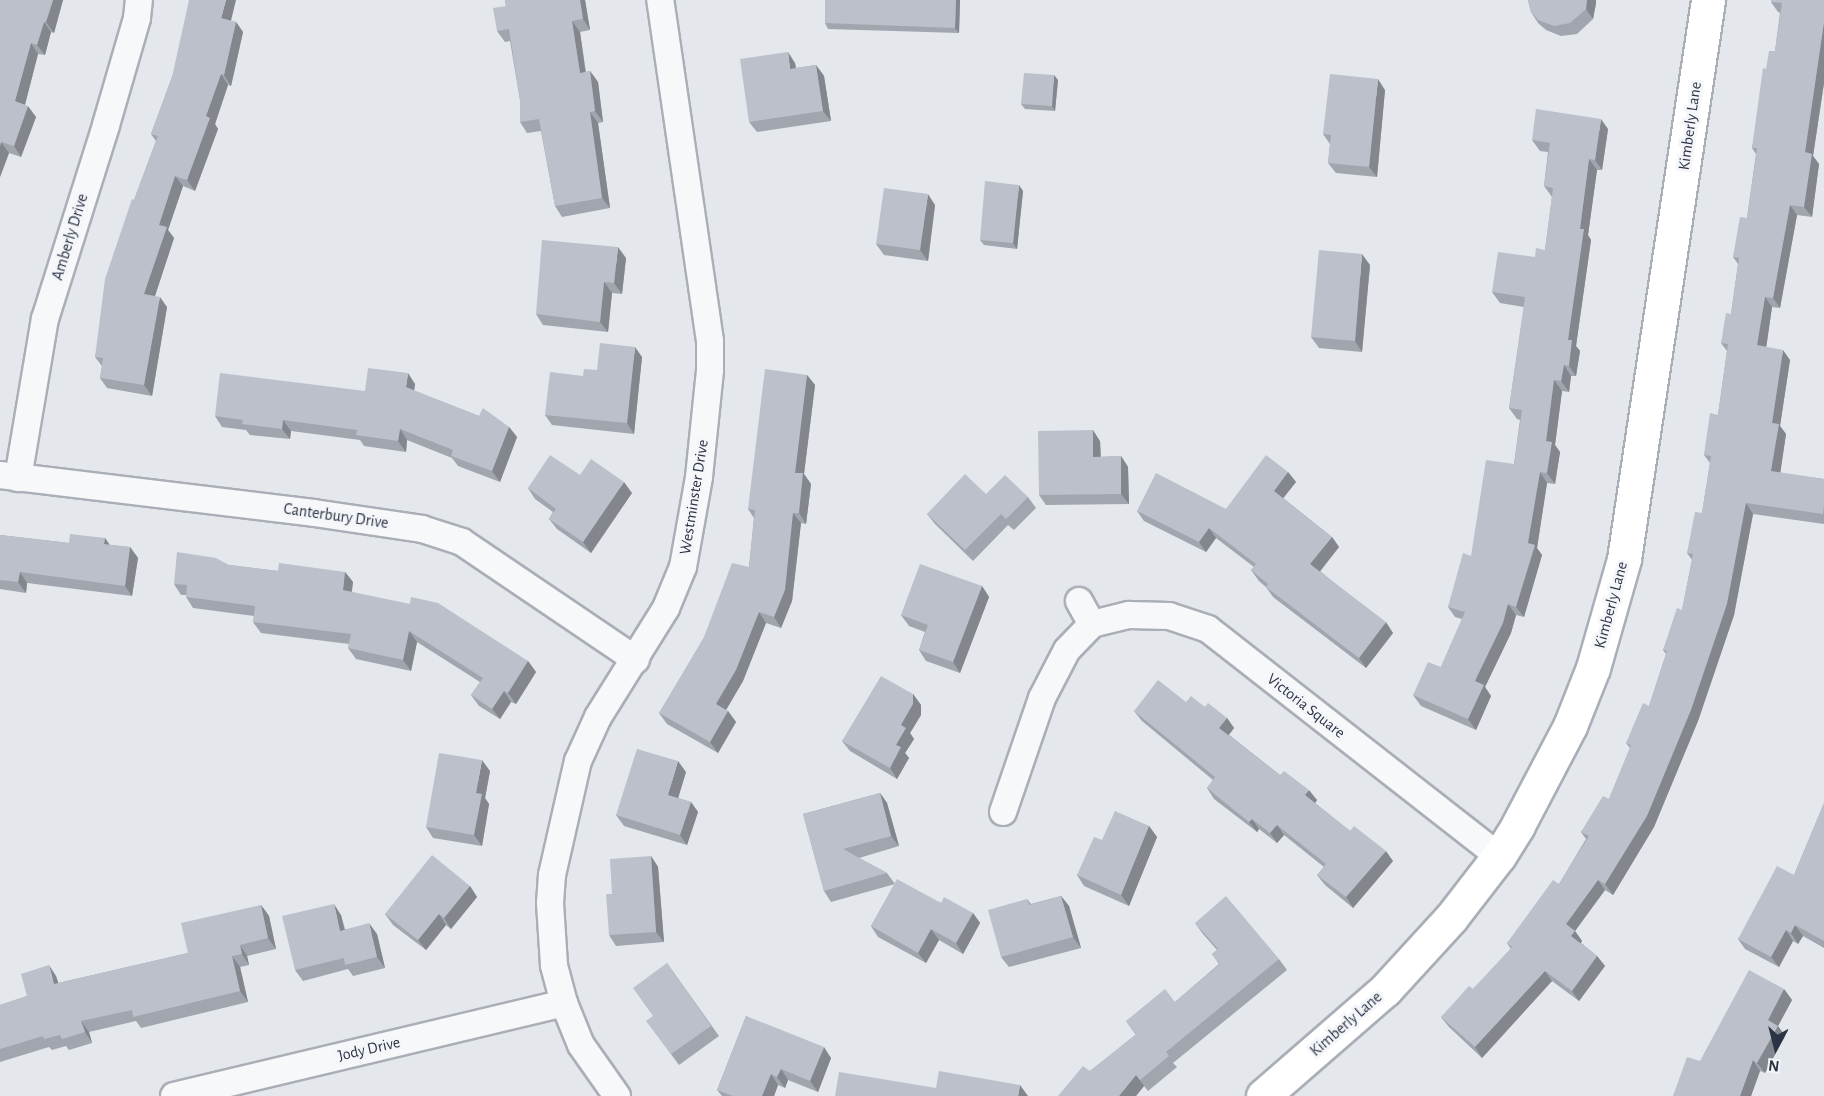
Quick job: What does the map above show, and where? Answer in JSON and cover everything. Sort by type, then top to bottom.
[{"type":"street","name":"Amberly Drive","points":[[9,476],[45,319],[106,125],[137,18],[139,0]]},
{"type":"street","name":"Westminster Drive","points":[[617,1096],[581,1045],[564,1003],[554,965],[550,903],[552,875],[578,761],[598,717],[636,660],[666,608],[682,567],[692,525],[710,370],[710,341],[660,0]]},
{"type":"street","name":"Kimberly Lane","points":[[1263,1096],[1384,990],[1451,918],[1499,856],[1570,726],[1593,668],[1624,559],[1708,0]]},
{"type":"street","name":"Canterbury Drive","points":[[9,476],[315,513],[422,529],[462,542],[636,660]]},
{"type":"street","points":[[1003,812],[1042,698],[1057,666],[1067,650],[1092,624],[1079,601]]},
{"type":"street","name":"Victoria Square","points":[[1092,624],[1130,615],[1169,616],[1208,629],[1499,856]]},
{"type":"street","name":"Jody Drive","points":[[174,1096],[564,1003]]},
{"type":"building","points":[[0,0],[53,0],[37,45],[31,43],[15,101],[28,106],[14,146],[1,142],[0,146]]},
{"type":"building","points":[[189,0],[226,0],[221,18],[236,22],[224,75],[221,74],[206,116],[210,118],[187,180],[175,176],[159,225],[167,227],[144,294],[160,297],[144,385],[100,378],[103,358],[95,357],[105,279],[132,199],[134,200],[158,136],[151,134],[172,77]]},
{"type":"building","points":[[505,0],[580,0],[583,19],[572,21],[580,73],[590,71],[595,111],[590,112],[602,198],[555,206],[539,119],[520,122],[520,100],[509,29],[497,31],[493,8],[506,6]]},
{"type":"building","points":[[825,0],[956,0],[955,28],[825,23]]},
{"type":"building","points":[[1528,0],[1587,0],[1586,9],[1570,23],[1554,26],[1538,20],[1531,12]]},
{"type":"building","points":[[1771,0],[1824,0],[1824,22],[1805,152],[1812,154],[1804,207],[1790,205],[1773,298],[1765,297],[1757,345],[1783,350],[1772,423],[1779,424],[1771,471],[1824,479],[1823,514],[1746,503],[1727,604],[1691,710],[1647,816],[1605,884],[1598,880],[1566,924],[1575,931],[1571,936],[1597,956],[1572,991],[1545,971],[1475,1047],[1441,1017],[1469,986],[1473,989],[1512,947],[1507,943],[1553,880],[1559,884],[1589,836],[1581,832],[1603,796],[1609,799],[1631,745],[1626,743],[1643,703],[1649,706],[1667,651],[1663,650],[1677,608],[1682,610],[1693,554],[1687,553],[1695,512],[1702,513],[1711,456],[1704,455],[1710,413],[1718,415],[1728,344],[1721,343],[1726,313],[1731,314],[1739,258],[1733,257],[1740,217],[1747,218],[1757,148],[1752,148],[1763,68],[1766,69],[1769,51],[1775,51],[1782,3],[1771,2]]},
{"type":"building","points":[[788,52],[790,69],[816,65],[823,111],[749,122],[740,59]]},
{"type":"building","points":[[1024,73],[1054,75],[1052,106],[1021,104]]},
{"type":"building","points":[[1330,74],[1378,79],[1369,167],[1328,163],[1331,135],[1323,134]]},
{"type":"building","points":[[1536,109],[1601,119],[1595,160],[1589,159],[1580,229],[1584,229],[1568,340],[1572,340],[1569,366],[1564,365],[1561,381],[1554,380],[1546,441],[1552,442],[1547,473],[1540,472],[1528,543],[1535,545],[1516,607],[1508,604],[1503,623],[1475,681],[1484,685],[1468,719],[1413,695],[1428,662],[1441,667],[1465,612],[1448,607],[1463,553],[1471,556],[1486,460],[1514,464],[1522,410],[1509,408],[1525,297],[1492,292],[1498,252],[1535,257],[1536,248],[1545,250],[1553,188],[1544,186],[1550,143],[1532,140]]},
{"type":"building","points":[[985,181],[1019,185],[1013,243],[980,240]]},
{"type":"building","points":[[884,188],[928,194],[920,250],[876,244]]},
{"type":"building","points":[[542,240],[618,247],[614,283],[604,282],[600,322],[536,314]]},
{"type":"building","points":[[1319,250],[1362,254],[1355,341],[1311,337]]},
{"type":"building","points":[[600,343],[635,347],[627,423],[545,415],[550,372],[583,376],[584,369],[597,370]]},
{"type":"building","points":[[368,368],[408,373],[406,387],[479,416],[483,408],[509,427],[492,471],[451,456],[453,450],[400,429],[398,441],[356,435],[357,430],[283,420],[282,429],[242,424],[243,420],[215,416],[220,373],[365,391]]},
{"type":"building","points":[[765,369],[807,375],[795,473],[803,473],[799,513],[793,513],[785,590],[774,617],[759,612],[736,670],[716,704],[728,711],[710,742],[659,713],[704,637],[732,563],[749,567],[755,510],[748,509]]},
{"type":"building","points":[[1093,430],[1093,457],[1121,456],[1121,494],[1039,495],[1038,431]]},
{"type":"building","points":[[550,455],[580,475],[591,459],[624,482],[583,542],[549,519],[556,509],[528,488]]},
{"type":"building","points":[[1266,455],[1288,472],[1274,491],[1332,537],[1310,564],[1386,622],[1359,658],[1266,587],[1268,584],[1251,570],[1256,564],[1209,528],[1199,542],[1137,511],[1156,473],[1226,509]]},
{"type":"building","points":[[965,474],[986,494],[1005,475],[1028,497],[1006,519],[1001,514],[965,550],[927,514]]},
{"type":"building","points":[[70,534],[105,538],[104,544],[130,547],[125,586],[20,572],[18,582],[0,580],[0,535],[69,543]]},
{"type":"building","points":[[177,552],[216,558],[229,565],[278,571],[279,563],[345,572],[343,590],[410,604],[411,597],[438,603],[528,661],[508,693],[504,691],[492,709],[471,695],[483,678],[409,631],[403,660],[348,648],[351,634],[253,622],[255,606],[186,597],[187,585],[174,584]]},
{"type":"building","points":[[920,564],[982,586],[953,662],[919,650],[928,625],[901,615]]},
{"type":"building","points":[[881,676],[913,694],[913,704],[901,725],[906,728],[896,745],[901,747],[890,768],[842,741]]},
{"type":"building","points":[[1158,680],[1186,702],[1191,696],[1205,707],[1208,703],[1227,718],[1219,728],[1280,775],[1284,771],[1309,790],[1305,795],[1350,831],[1354,826],[1386,851],[1346,897],[1317,875],[1326,864],[1277,825],[1270,833],[1252,819],[1249,822],[1207,788],[1215,777],[1134,711]]},
{"type":"building","points":[[637,749],[678,761],[668,795],[691,802],[680,835],[616,815]]},
{"type":"building","points":[[439,753],[482,760],[476,793],[482,794],[474,835],[426,827]]},
{"type":"building","points":[[880,793],[891,836],[843,849],[887,873],[824,891],[803,814]]},
{"type":"building","points":[[1824,803],[1824,941],[1795,925],[1791,933],[1786,930],[1771,957],[1738,939],[1777,866],[1794,875]]},
{"type":"building","points":[[1115,811],[1149,826],[1121,895],[1077,875],[1094,837],[1102,840]]},
{"type":"building","points":[[432,855],[470,886],[444,918],[439,914],[418,940],[385,914]]},
{"type":"building","points":[[651,856],[656,932],[609,935],[606,894],[612,894],[610,859]]},
{"type":"building","points":[[897,879],[941,903],[944,897],[973,913],[956,943],[931,929],[918,953],[871,926]]},
{"type":"building","points":[[1061,896],[1073,937],[1001,957],[988,910],[1027,899],[1029,905]]},
{"type":"building","points":[[1226,896],[1279,959],[1166,1052],[1169,1056],[1140,1080],[1136,1075],[1119,1096],[1058,1096],[1083,1066],[1090,1071],[1136,1034],[1126,1021],[1165,989],[1175,1002],[1220,964],[1212,954],[1218,949],[1195,923]]},
{"type":"building","points":[[334,904],[340,931],[369,923],[377,957],[345,965],[344,958],[295,970],[282,916]]},
{"type":"building","points":[[261,905],[268,938],[240,945],[242,954],[232,956],[240,991],[133,1017],[132,1010],[81,1021],[85,1032],[62,1039],[60,1035],[44,1039],[43,1036],[0,1049],[0,1005],[27,996],[21,974],[49,965],[54,984],[188,953],[181,923]]},
{"type":"building","points":[[667,963],[711,1026],[671,1054],[646,1021],[653,1016],[633,988]]},
{"type":"building","points":[[1749,970],[1784,989],[1768,1020],[1778,1026],[1757,1063],[1753,1060],[1740,1096],[1673,1096],[1687,1057],[1700,1061]]},
{"type":"building","points":[[746,1016],[824,1047],[810,1081],[781,1069],[777,1077],[771,1074],[762,1096],[733,1096],[717,1090]]},
{"type":"building","points":[[939,1071],[1020,1085],[1018,1096],[835,1096],[839,1072],[936,1088]]}]
